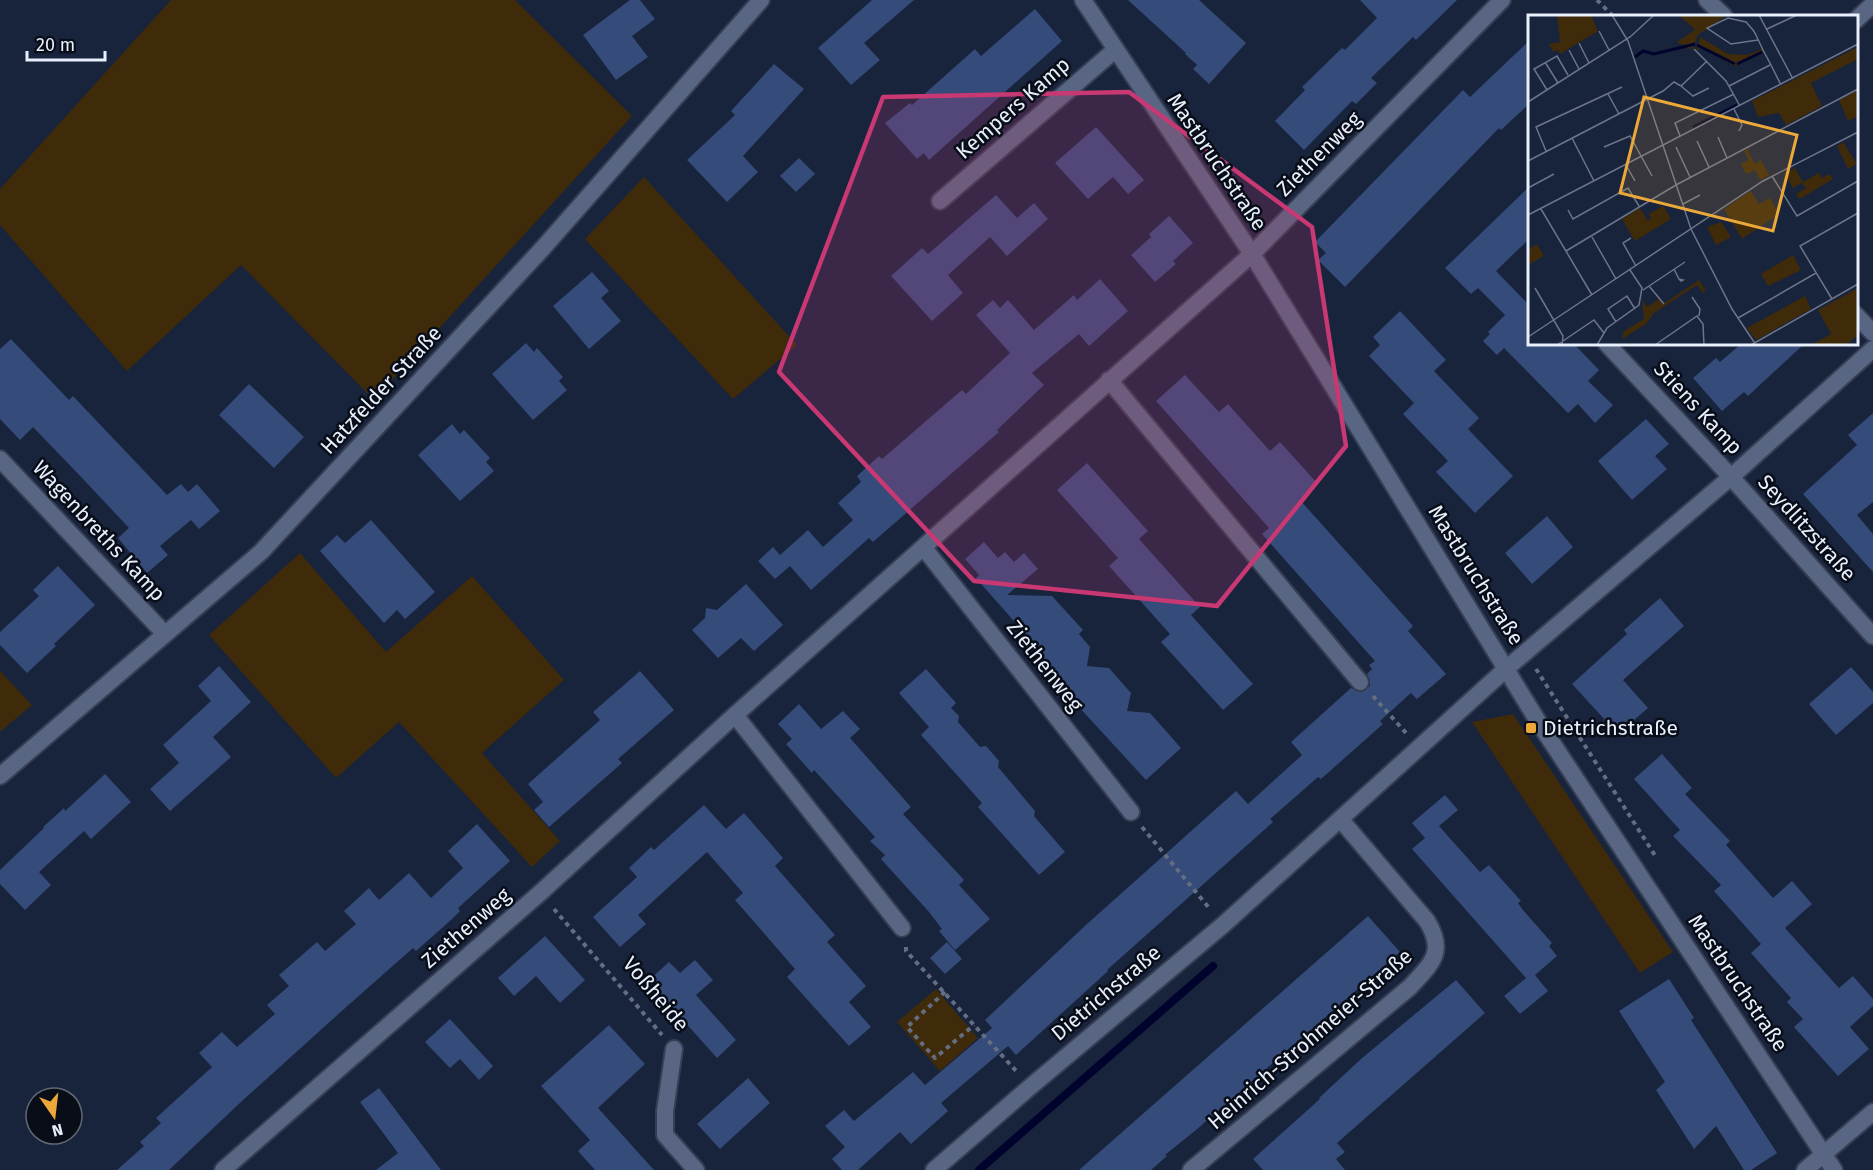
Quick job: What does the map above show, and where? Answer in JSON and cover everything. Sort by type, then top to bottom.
[{"type":"street","name":"Hatzfelder Straße","points":[[0,776],[261,552],[543,248],[761,0]]},
{"type":"street","name":"Mastbruchstraße","points":[[1083,0],[1252,254],[1539,723],[1834,1170]]},
{"type":"street","name":"Ziethenweg","points":[[223,1170],[540,893],[735,715],[1252,254],[1502,0]]},
{"type":"street","points":[[1707,0],[1723,15]]},
{"type":"street","points":[[1858,19],[1873,4]]},
{"type":"street","name":"Kempers Kamp","points":[[940,201],[1115,50]]},
{"type":"street","points":[[1858,316],[1873,333]]},
{"type":"street","name":"Stiens Kamp","points":[[1608,345],[1731,477]]},
{"type":"street","name":"Dietrichstraße","points":[[934,1170],[1030,1086],[1223,925],[1507,668],[1731,477],[1873,349]]},
{"type":"street","points":[[1109,380],[1360,682]]},
{"type":"street","name":"Wagenbreths Kamp","points":[[0,459],[164,633]]},
{"type":"street","name":"Seydlitzstraße","points":[[1731,477],[1873,636]]},
{"type":"street","name":"Ziethenweg","points":[[924,548],[1131,812]]},
{"type":"street","points":[[735,715],[902,928]]},
{"type":"street","name":"Heinrich-Strohmeier-Straße","points":[[1191,1170],[1410,987],[1432,962],[1436,949],[1436,935],[1427,921],[1341,820]]},
{"type":"street","name":"Voßheide","points":[[674,1049],[665,1111],[665,1135],[696,1170]]},
{"type":"street","points":[[1805,1170],[1873,1112]]},
{"type":"path","points":[[1597,0],[1612,15]]},
{"type":"path","points":[[1360,682],[1419,748]]},
{"type":"path","points":[[1131,812],[1223,925]]},
{"type":"path","name":"Voßheide","points":[[540,893],[674,1049]]},
{"type":"path","points":[[902,928],[906,951],[1030,1086]]},
{"type":"path","points":[[945,992],[907,1027],[935,1058],[974,1025]]},
{"type":"highlighted area","points":[[1129,92],[1312,227],[1346,446],[1217,606],[974,581],[779,372],[883,97]]},
{"type":"shaded area","points":[[171,0],[515,0],[632,116],[374,400],[241,265],[127,371],[0,225],[0,189]]},
{"type":"shaded area","points":[[644,177],[797,345],[733,399],[585,239]]},
{"type":"shaded area","points":[[300,553],[386,652],[472,576],[564,680],[482,753],[560,841],[532,867],[399,722],[336,778],[209,635]]},
{"type":"shaded area","points":[[0,671],[32,705],[0,732]]},
{"type":"shaded area","points":[[1513,714],[1673,952],[1640,973],[1472,722]]},
{"type":"shaded area","points":[[936,989],[978,1038],[940,1071],[897,1022]]},
{"type":"building","points":[[630,0],[640,0],[655,19],[632,36],[648,57],[616,80],[583,35]]},
{"type":"building","points":[[872,0],[914,0],[864,43],[880,60],[851,85],[818,48]]},
{"type":"building","points":[[1128,0],[1199,0],[1246,43],[1209,84],[1193,69],[1197,65],[1186,53]]},
{"type":"building","points":[[1360,0],[1457,0],[1416,40],[1413,37],[1371,78],[1377,83],[1356,104],[1352,101],[1304,150],[1275,121],[1305,90],[1302,87],[1342,48],[1345,50],[1377,18]]},
{"type":"building","points":[[1035,9],[1062,41],[929,160],[924,153],[917,159],[885,123],[910,103],[912,105],[975,49],[981,56]]},
{"type":"building","points":[[1528,42],[1528,105],[1501,130],[1499,128],[1345,287],[1318,260],[1326,253],[1315,242],[1463,90],[1470,97]]},
{"type":"building","points":[[774,64],[804,89],[743,156],[758,172],[727,202],[687,160],[735,115],[731,111]]},
{"type":"building","points":[[1096,127],[1144,180],[1128,194],[1113,177],[1088,199],[1055,163]]},
{"type":"building","points":[[799,158],[815,174],[796,192],[780,176]]},
{"type":"building","points":[[1528,188],[1528,240],[1496,271],[1528,304],[1528,345],[1575,345],[1599,370],[1588,381],[1613,405],[1595,423],[1578,404],[1568,413],[1504,348],[1497,355],[1483,341],[1490,334],[1488,332],[1505,315],[1478,288],[1471,294],[1445,268]]},
{"type":"building","points":[[996,195],[1017,218],[1034,203],[1048,219],[1007,256],[990,237],[948,275],[963,293],[932,321],[891,276],[922,248],[928,254]]},
{"type":"building","points":[[1169,216],[1193,243],[1173,261],[1176,264],[1155,282],[1131,255]]},
{"type":"building","points":[[592,272],[609,291],[601,298],[621,321],[589,349],[553,306]]},
{"type":"building","points":[[1100,279],[1128,311],[1089,346],[1079,334],[1032,373],[1044,385],[997,430],[999,432],[873,542],[869,538],[811,590],[790,566],[775,579],[758,561],[773,547],[780,555],[808,530],[823,547],[853,520],[838,503],[861,482],[857,476],[879,456],[882,459],[962,390],[966,394],[1010,353],[976,315],[993,300],[1000,308],[1008,300],[1034,330],[1074,295],[1077,300]]},
{"type":"building","points":[[1400,311],[1446,360],[1434,371],[1479,418],[1468,429],[1513,476],[1475,513],[1436,472],[1448,461],[1403,414],[1414,403],[1369,356],[1380,345],[1373,337]]},
{"type":"building","points":[[11,339],[69,400],[73,396],[167,495],[181,484],[188,492],[197,484],[220,511],[199,529],[191,520],[160,546],[168,555],[147,573],[118,538],[129,528],[84,480],[33,427],[20,440],[0,419],[0,349]]},
{"type":"building","points":[[526,343],[534,352],[537,348],[563,377],[559,381],[567,390],[533,420],[492,374]]},
{"type":"building","points":[[1740,345],[1803,345],[1748,396],[1744,392],[1722,411],[1693,378],[1716,358],[1720,362]]},
{"type":"building","points":[[1185,375],[1219,412],[1228,404],[1270,451],[1280,442],[1318,484],[1300,500],[1413,626],[1408,631],[1446,674],[1417,699],[1411,693],[1380,721],[1383,724],[1321,779],[1318,777],[1270,819],[1273,822],[1107,970],[1016,1055],[1008,1046],[941,1103],[948,1111],[911,1144],[900,1132],[858,1170],[842,1170],[832,1159],[845,1147],[825,1126],[844,1110],[854,1121],[913,1072],[925,1085],[992,1028],[985,1020],[1087,924],[1236,791],[1248,804],[1302,755],[1291,742],[1351,688],[1361,692],[1370,686],[1367,674],[1372,669],[1369,665],[1375,661],[1262,534],[1269,528],[1156,401]]},
{"type":"building","points":[[249,384],[304,437],[274,468],[219,415]]},
{"type":"building","points":[[1873,413],[1873,502],[1857,515],[1873,534],[1873,572],[1803,494],[1857,445],[1848,435]]},
{"type":"building","points":[[1646,419],[1669,444],[1655,456],[1667,469],[1632,500],[1598,461]]},
{"type":"building","points":[[452,424],[460,434],[464,430],[490,458],[486,462],[494,471],[460,501],[418,455]]},
{"type":"building","points":[[1087,463],[1148,531],[1139,539],[1200,607],[1191,615],[1253,684],[1223,710],[1161,642],[1170,634],[1109,566],[1118,558],[1057,490]]},
{"type":"building","points":[[1547,516],[1573,547],[1532,584],[1505,553]]},
{"type":"building","points":[[371,520],[435,592],[405,619],[397,610],[384,623],[320,551],[337,535],[345,543]]},
{"type":"building","points":[[984,542],[998,558],[1005,552],[1014,562],[1024,553],[1038,569],[1007,595],[1052,596],[1083,630],[1079,634],[1090,647],[1087,666],[1109,668],[1131,693],[1127,711],[1150,713],[1181,748],[1146,780],[1055,681],[1059,678],[1018,630],[1020,628],[976,578],[979,575],[965,559]]},
{"type":"building","points":[[58,566],[95,605],[27,673],[0,645],[0,632],[39,596],[33,590]]},
{"type":"building","points":[[746,584],[783,625],[754,651],[741,638],[718,658],[692,630],[705,618],[706,608],[717,610]]},
{"type":"building","points":[[1660,598],[1684,626],[1623,680],[1648,708],[1618,734],[1572,684],[1627,634],[1624,630]]},
{"type":"building","points":[[219,666],[251,702],[213,737],[231,757],[170,811],[150,789],[179,763],[163,745],[211,701],[198,686]]},
{"type":"building","points":[[1851,667],[1873,692],[1873,703],[1836,735],[1809,704]]},
{"type":"building","points":[[926,669],[956,703],[951,708],[959,716],[958,722],[980,747],[986,746],[999,761],[998,767],[1035,811],[1034,816],[1065,852],[1039,875],[978,807],[982,803],[921,735],[929,727],[899,693]]},
{"type":"building","points":[[640,671],[674,710],[618,759],[622,763],[549,827],[534,810],[543,802],[528,784],[600,720],[593,712]]},
{"type":"building","points":[[799,704],[821,729],[843,711],[860,729],[850,738],[911,807],[903,814],[964,880],[959,885],[990,919],[955,950],[939,931],[942,929],[929,912],[881,859],[885,855],[870,841],[875,837],[814,770],[812,773],[786,744],[792,739],[778,724]]},
{"type":"building","points":[[1662,754],[1692,788],[1685,794],[1730,841],[1726,845],[1773,898],[1792,881],[1812,904],[1785,928],[1839,988],[1853,976],[1873,999],[1873,1006],[1850,1027],[1869,1049],[1838,1076],[1794,1027],[1803,1019],[1787,1002],[1791,998],[1751,953],[1761,944],[1714,891],[1721,885],[1673,836],[1680,830],[1634,779]]},
{"type":"building","points":[[105,774],[131,802],[91,839],[84,831],[39,872],[51,885],[25,910],[0,884],[0,870],[43,827],[64,808],[65,811]]},
{"type":"building","points":[[1445,795],[1458,810],[1439,826],[1480,872],[1489,865],[1521,901],[1518,903],[1552,943],[1549,946],[1557,956],[1535,975],[1548,991],[1520,1014],[1504,996],[1526,978],[1412,849],[1425,838],[1412,823]]},
{"type":"building","points":[[704,805],[726,829],[744,813],[783,858],[775,866],[835,935],[827,942],[866,986],[849,1002],[871,1027],[849,1046],[787,977],[795,969],[735,900],[743,893],[707,852],[638,915],[646,924],[620,947],[593,917],[637,877],[629,868],[651,847],[654,850]]},
{"type":"building","points":[[477,824],[510,861],[458,908],[460,911],[451,920],[416,951],[413,948],[344,1009],[169,1170],[117,1170],[144,1146],[140,1142],[161,1123],[156,1118],[212,1067],[199,1053],[222,1032],[237,1047],[275,1014],[267,1005],[289,986],[279,975],[317,942],[325,951],[356,924],[344,911],[369,888],[379,900],[409,873],[431,898],[463,868],[448,851]]},
{"type":"building","points":[[1368,916],[1400,952],[1165,1155],[1167,1156],[1151,1170],[1079,1170]]},
{"type":"building","points":[[545,936],[585,980],[560,1003],[536,976],[514,996],[498,978]]},
{"type":"building","points":[[947,942],[962,959],[945,974],[930,958]]},
{"type":"building","points":[[695,960],[713,980],[696,995],[736,1040],[717,1058],[648,981],[669,962],[680,973]]},
{"type":"building","points":[[1669,979],[1694,1018],[1691,1020],[1777,1153],[1751,1170],[1744,1170],[1716,1126],[1694,1149],[1656,1090],[1665,1082],[1619,1011]]},
{"type":"building","points":[[1456,980],[1485,1013],[1337,1143],[1345,1152],[1336,1159],[1345,1170],[1263,1170],[1253,1159],[1361,1059]]},
{"type":"building","points":[[450,1019],[493,1066],[479,1080],[460,1059],[450,1068],[425,1042]]},
{"type":"building","points":[[609,1025],[645,1064],[598,1108],[654,1170],[595,1170],[578,1151],[590,1140],[541,1086]]},
{"type":"building","points":[[748,1078],[770,1103],[720,1149],[697,1124]]},
{"type":"building","points":[[379,1088],[441,1170],[376,1170],[398,1153],[360,1102]]},
{"type":"waterway","points":[[979,1170],[1213,966]]},
{"type":"place","name":"Dietrichstraße","points":[[1531,728]]}]
